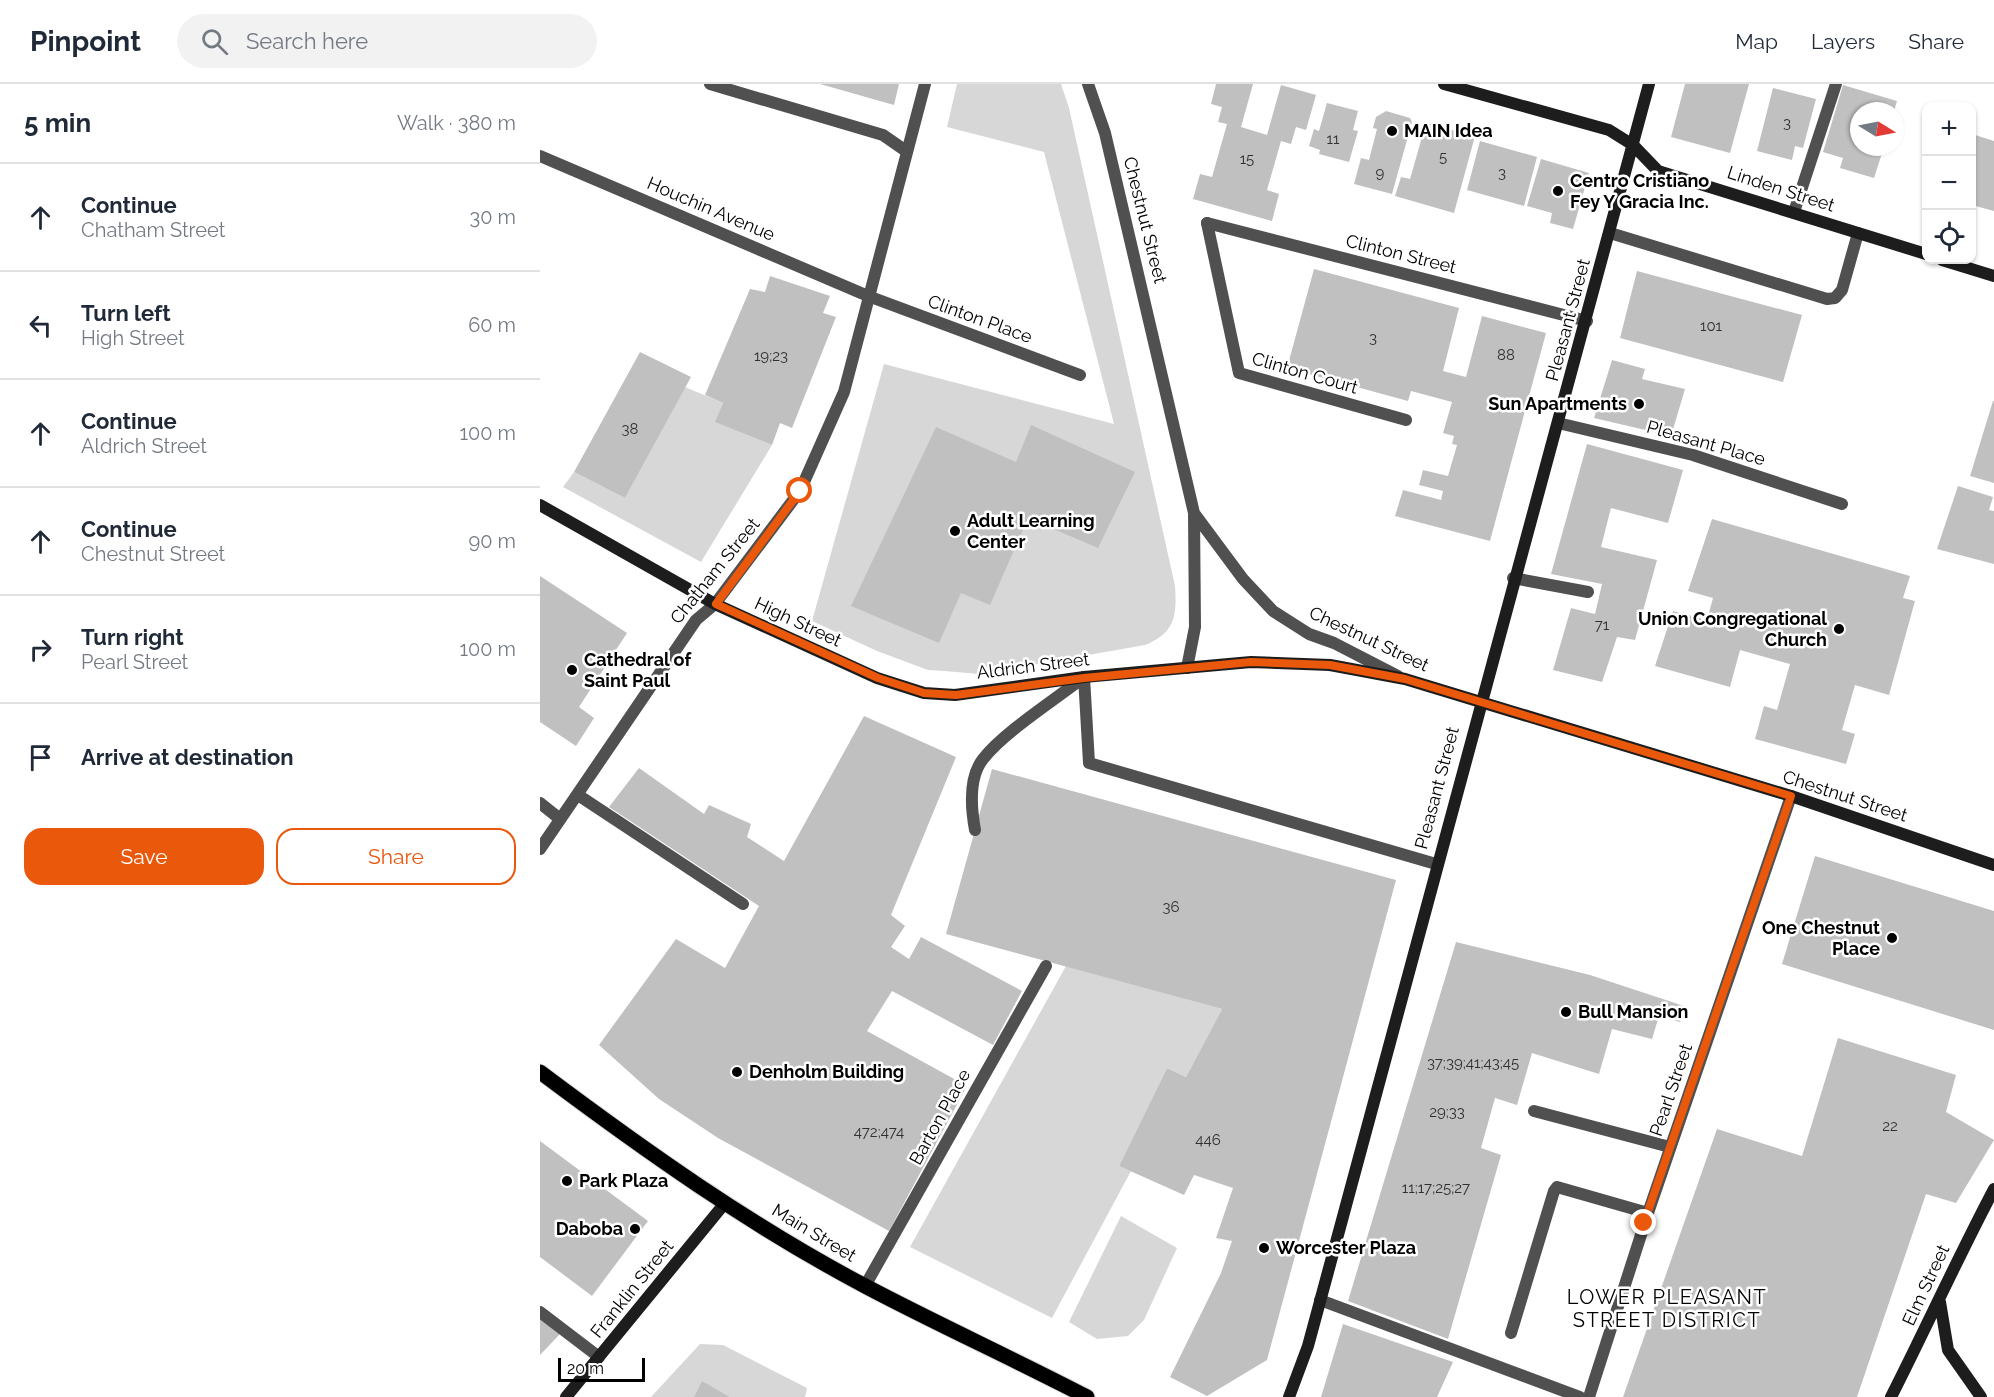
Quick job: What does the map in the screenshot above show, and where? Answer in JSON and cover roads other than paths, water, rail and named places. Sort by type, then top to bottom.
[{"type":"main road","name":"Linden Street","points":[[1444,84],[1609,130],[1633,145],[1658,171],[1922,253]]},
{"type":"main road","name":"Pleasant Street","points":[[1289,1397],[1300,1370],[1320,1300],[1513,578],[1587,321],[1649,84]]},
{"type":"main road","points":[[1955,264],[1994,276]]},
{"type":"main road","name":"High Street","points":[[540,505],[716,604],[878,678],[924,693],[956,695]]},
{"type":"main road","name":"Aldrich Street","points":[[956,695],[1084,678],[1251,662],[1330,665],[1405,679]]},
{"type":"main road","name":"Chestnut Street","points":[[1405,679],[1479,704],[1791,796],[1994,865]]},
{"type":"main road","name":"Main Street","points":[[540,1072],[632,1141],[725,1203],[865,1286],[1087,1397]]},
{"type":"main road","name":"Elm Street","points":[[1891,1397],[1940,1302],[1953,1267],[1994,1189]]},
{"type":"main road","name":"Franklin Street","points":[[566,1397],[725,1203]]},
{"type":"main road","points":[[1940,1302],[1948,1350],[1981,1397]]},
{"type":"street","points":[[710,84],[882,135],[906,151]]},
{"type":"street","name":"Chatham Street","points":[[540,849],[696,620],[716,604],[800,491],[843,392],[925,84]]},
{"type":"street","name":"Chestnut Street","points":[[1088,84],[1105,133],[1194,513],[1243,579],[1274,611],[1309,634],[1334,643],[1405,679]]},
{"type":"street","points":[[1794,212],[1836,84]]},
{"type":"street","name":"Houchin Avenue","points":[[540,156],[868,296]]},
{"type":"street","name":"Clinton Street","points":[[1207,223],[1587,321]]},
{"type":"street","name":"Clinton Court","points":[[1207,223],[1239,373],[1406,420]]},
{"type":"street","points":[[1610,233],[1827,298],[1835,298],[1842,290],[1858,233]]},
{"type":"street","name":"Clinton Place","points":[[868,296],[1080,375]]},
{"type":"street","name":"Pleasant Place","points":[[1558,423],[1694,455],[1842,504]]},
{"type":"street","points":[[1187,668],[1195,627],[1194,513]]},
{"type":"street","points":[[1513,578],[1588,592]]},
{"type":"street","points":[[975,830],[971,808],[974,779],[983,759],[1017,728],[1084,678]]},
{"type":"street","points":[[1084,678],[1089,764],[1436,864]]},
{"type":"street","points":[[578,795],[742,904]]},
{"type":"street","name":"Pearl Street","points":[[1589,1397],[1670,1147],[1791,796]]},
{"type":"street","points":[[540,803],[561,819]]},
{"type":"street","name":"Barton Place","points":[[865,1286],[1046,966]]},
{"type":"street","points":[[1534,1111],[1670,1147]]},
{"type":"street","points":[[1511,1333],[1557,1187],[1648,1213]]},
{"type":"street","points":[[1320,1300],[1580,1397]]},
{"type":"street","points":[[540,1312],[599,1357]]},
{"type":"place","name":"MAIN Idea","points":[[1392,131]]},
{"type":"place","name":"Centro Cristiano Fey Y Gracia Inc.","points":[[1558,191]]},
{"type":"place","name":"Sun Apartments","points":[[1639,404]]},
{"type":"place","name":"Adult Learning Center","points":[[955,531]]},
{"type":"place","name":"Union Congregational Church","points":[[1839,629]]},
{"type":"place","name":"Cathedral of Saint Paul","points":[[572,670]]},
{"type":"place","name":"One Chestnut Place","points":[[1892,938]]},
{"type":"place","name":"Bull Mansion","points":[[1566,1012]]},
{"type":"place","name":"Denholm Building","points":[[737,1072]]},
{"type":"place","name":"Park Plaza","points":[[567,1181]]},
{"type":"place","name":"Daboba","points":[[635,1229]]},
{"type":"place","name":"Worcester Plaza","points":[[1264,1248]]},
{"type":"district","name":"LOWER PLEASANT STREET DISTRICT","points":[[1667,1308]]}]
